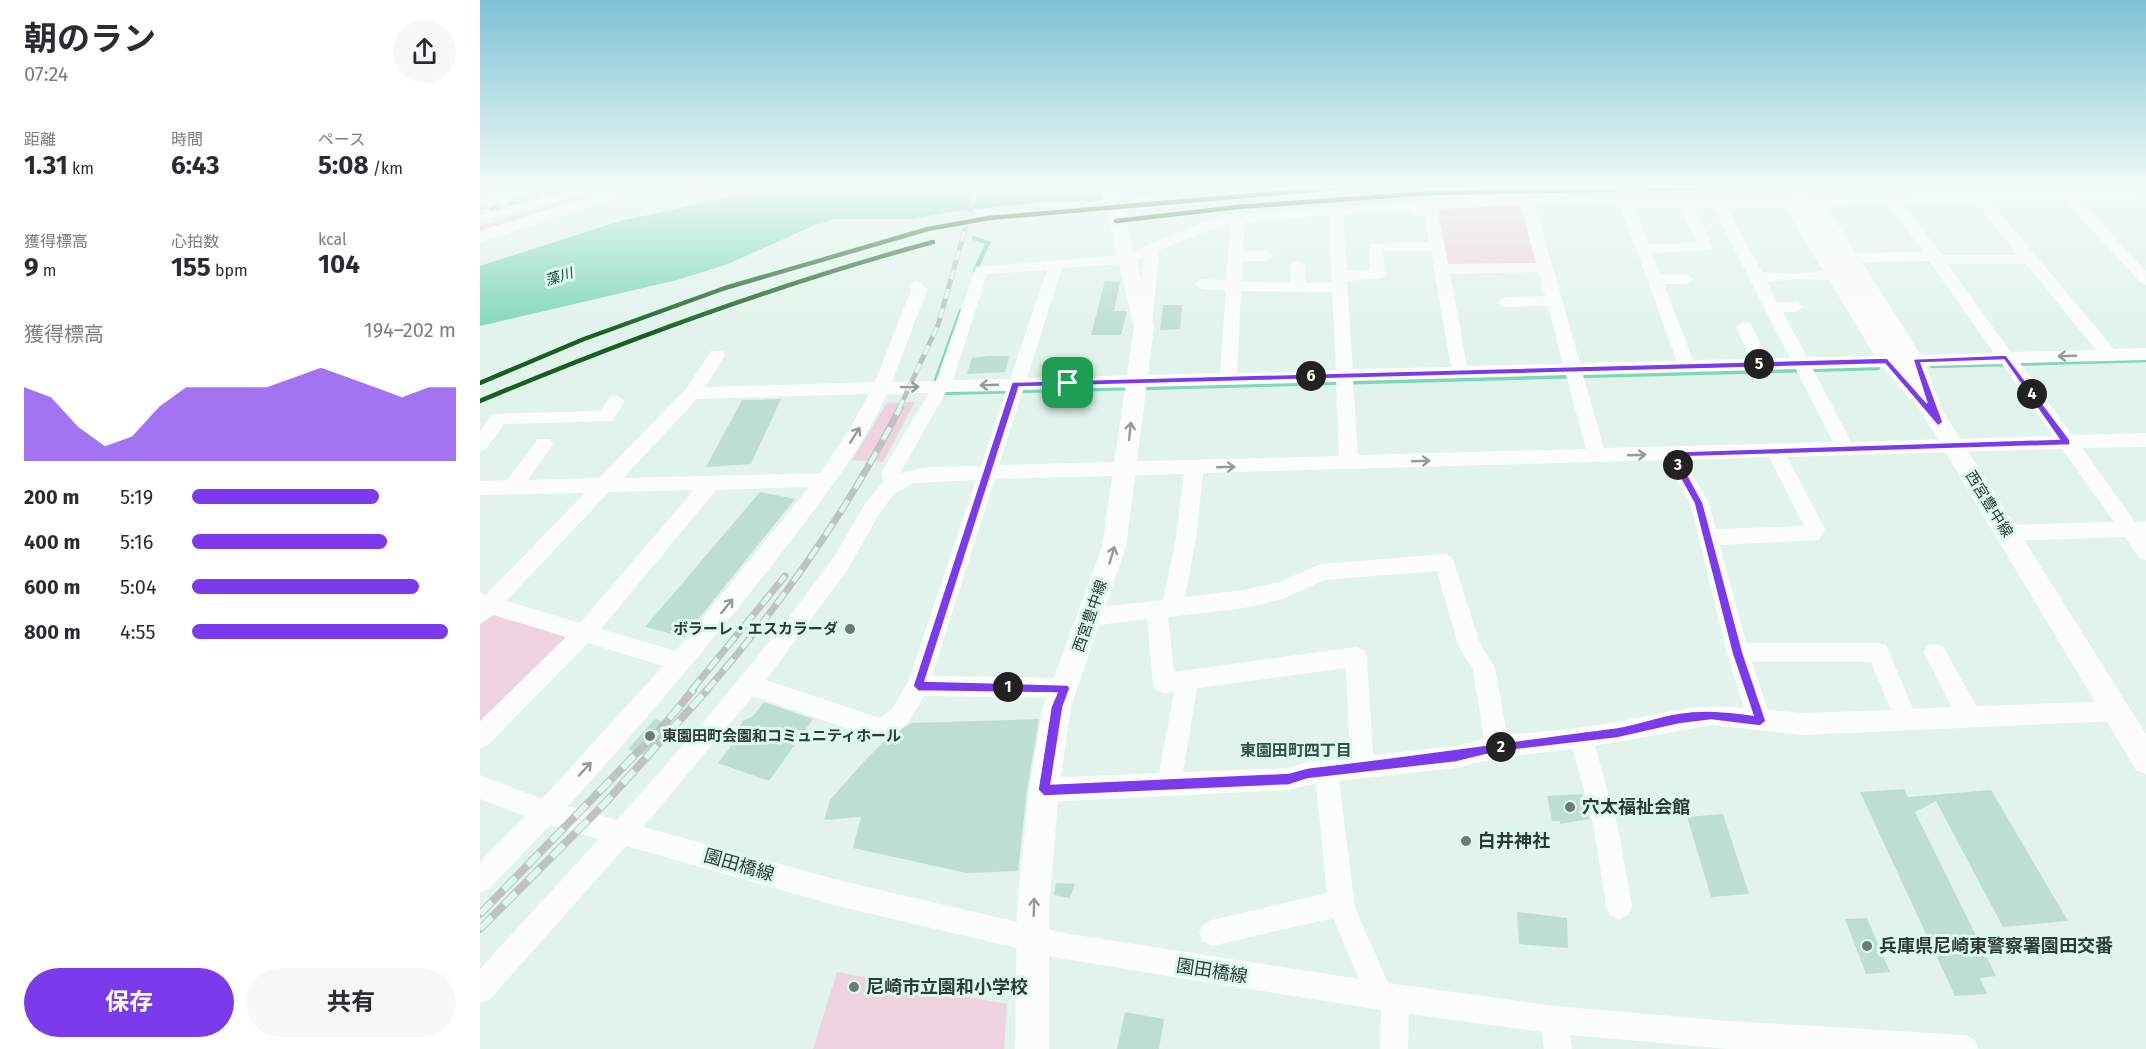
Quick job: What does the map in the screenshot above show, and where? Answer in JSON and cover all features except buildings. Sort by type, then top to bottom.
[{"type":"main road","name":"西宮豊中線","points":[[1032,1049],[1033,906],[1044,790],[1057,707],[1091,617],[1116,538],[1144,327],[1142,311],[1119,236]]},
{"type":"main road","name":"西宮豊中線","points":[[1828,236],[1843,256],[1938,422],[2146,760]]},
{"type":"street","points":[[894,483],[891,473],[946,378],[981,270],[1125,259],[1182,236]]},
{"type":"street","points":[[1228,379],[1237,236]]},
{"type":"street","points":[[1337,236],[1349,463]]},
{"type":"street","points":[[1436,236],[1460,372]]},
{"type":"street","points":[[1536,236],[1597,456]]},
{"type":"street","points":[[1636,236],[1687,366]]},
{"type":"street","points":[[1641,249],[1706,248],[1701,236]]},
{"type":"street","points":[[1735,236],[1846,449]]},
{"type":"street","points":[[1818,236],[1834,275],[1887,361],[1938,422]]},
{"type":"street","points":[[1920,236],[2066,442],[2138,529],[2146,552]]},
{"type":"street","points":[[2012,236],[2109,355]]},
{"type":"street","points":[[2105,236],[2146,280]]},
{"type":"street","points":[[1202,284],[1297,288],[1340,282],[1377,275],[1375,248],[1438,246]]},
{"type":"street","points":[[1144,327],[1152,249]]},
{"type":"street","points":[[1236,256],[1266,256]]},
{"type":"street","points":[[1843,256],[2031,259]]},
{"type":"street","points":[[1843,256],[1916,361],[1938,422]]},
{"type":"street","points":[[748,684],[883,730],[900,716],[918,686],[1056,264]]},
{"type":"street","points":[[1297,288],[1298,265]]},
{"type":"street","points":[[1442,269],[1544,267]]},
{"type":"street","points":[[1756,277],[1834,275]]},
{"type":"street","points":[[1653,279],[1686,279]]},
{"type":"street","points":[[480,880],[681,662],[728,606],[825,480],[855,436],[880,388],[919,290],[916,286]]},
{"type":"street","points":[[1506,302],[1555,301]]},
{"type":"street","points":[[1772,307],[1796,307]]},
{"type":"street","points":[[1744,327],[1762,364]]},
{"type":"street","points":[[1916,361],[2009,362],[2146,354]]},
{"type":"street","points":[[681,662],[584,633],[484,607],[692,393],[717,355]]},
{"type":"street","points":[[692,393],[880,388],[937,391],[1014,389],[1228,379],[1345,380],[1460,372],[1574,373],[1762,364],[1803,367],[1887,361]]},
{"type":"street","points":[[480,444],[491,418],[606,417],[616,401]]},
{"type":"street","points":[[480,989],[620,833],[748,684],[826,584],[879,499],[894,483],[921,475],[1126,471],[2146,440]]},
{"type":"street","points":[[511,489],[544,444]]},
{"type":"street","points":[[1708,537],[1812,534],[1815,529],[1775,451]]},
{"type":"street","points":[[1671,454],[1699,503],[1738,653],[1760,721]]},
{"type":"street","points":[[1194,468],[1186,539],[1165,609],[1164,683],[1356,657],[1362,767]]},
{"type":"street","points":[[483,492],[511,489],[825,480]]},
{"type":"street","points":[[480,737],[584,633],[711,483]]},
{"type":"street","points":[[2006,533],[2138,529]]},
{"type":"street","points":[[1091,617],[1207,605],[1273,592],[1321,572],[1444,562],[1469,645],[1484,668],[1497,747]]},
{"type":"street","points":[[1738,653],[1878,652],[1906,718]]},
{"type":"street","points":[[1935,653],[1969,716]]},
{"type":"street","points":[[1169,784],[1187,680]]},
{"type":"street","points":[[918,686],[1064,688]]},
{"type":"street","points":[[1044,790],[1289,779],[1326,771],[1456,757],[1497,747],[1581,737],[1711,715],[1803,724],[2116,711]]},
{"type":"street","points":[[1581,737],[1606,828],[1619,906]]},
{"type":"street","points":[[1326,771],[1341,903],[1388,998],[1394,1049]]},
{"type":"street","name":"園田橋線","points":[[480,787],[545,812],[620,833],[842,894],[1033,940],[1388,998],[1554,1020],[1909,1047],[1964,1049]]},
{"type":"street","points":[[1212,933],[1341,903]]},
{"type":"street","points":[[1554,1020],[1558,1049]]},
{"type":"shaded area","points":[[1443,236],[1529,236],[1536,263],[1455,266],[1448,263]]},
{"type":"shaded area","points":[[915,402],[883,462],[852,460],[887,403]]},
{"type":"shaded area","points":[[494,615],[567,637],[480,728],[480,621]]},
{"type":"shaded area","points":[[837,972],[1007,1004],[1004,1049],[813,1049]]},
{"type":"water","name":"藻川","points":[[573,236],[791,236],[728,264],[677,280],[480,326],[480,266]]},
{"type":"waterway","points":[[974,238],[988,243],[975,271]]},
{"type":"waterway","points":[[934,386],[961,311]]},
{"type":"waterway","points":[[1932,366],[2146,360]]},
{"type":"waterway","points":[[1141,388],[1878,368]]},
{"type":"waterway","points":[[940,393],[1132,388]]},
{"type":"railway","points":[[899,409],[938,325],[963,236]]},
{"type":"railway","points":[[706,691],[761,625],[812,556],[836,520],[900,408]]},
{"type":"railway","points":[[691,691],[785,576]]},
{"type":"railway","points":[[480,914],[664,725],[693,690]]},
{"type":"railway","points":[[480,929],[606,802],[707,690]]},
{"type":"cycle path","points":[[480,383],[584,339],[725,288],[904,236]]},
{"type":"cycle path","points":[[480,401],[591,355],[760,293],[933,242]]},
{"type":"place","name":"ボラーレ・エスカラーダ","points":[[850,629]]},
{"type":"place","name":"東園田町会園和コミュニティホール","points":[[650,736]]},
{"type":"place","name":"穴太福祉会館","points":[[1570,807]]},
{"type":"place","name":"白井神社","points":[[1466,841]]},
{"type":"place","name":"兵庫県尼崎東警察署園田交番","points":[[1867,946]]},
{"type":"place","name":"尼崎市立園和小学校","points":[[854,987]]},
{"type":"district","name":"東園田町四丁目","points":[[1296,750]]},
{"type":"route","points":[[2006,358],[2066,442],[1671,454],[1699,503],[1722,584],[1738,653],[1760,721],[1711,715],[1679,718],[1617,733],[1497,747],[1456,757],[1307,773],[1289,779],[1044,790],[1057,707],[1064,688],[918,686],[1016,384],[1068,383],[1887,361],[1938,422],[1916,361],[2006,358]]}]
